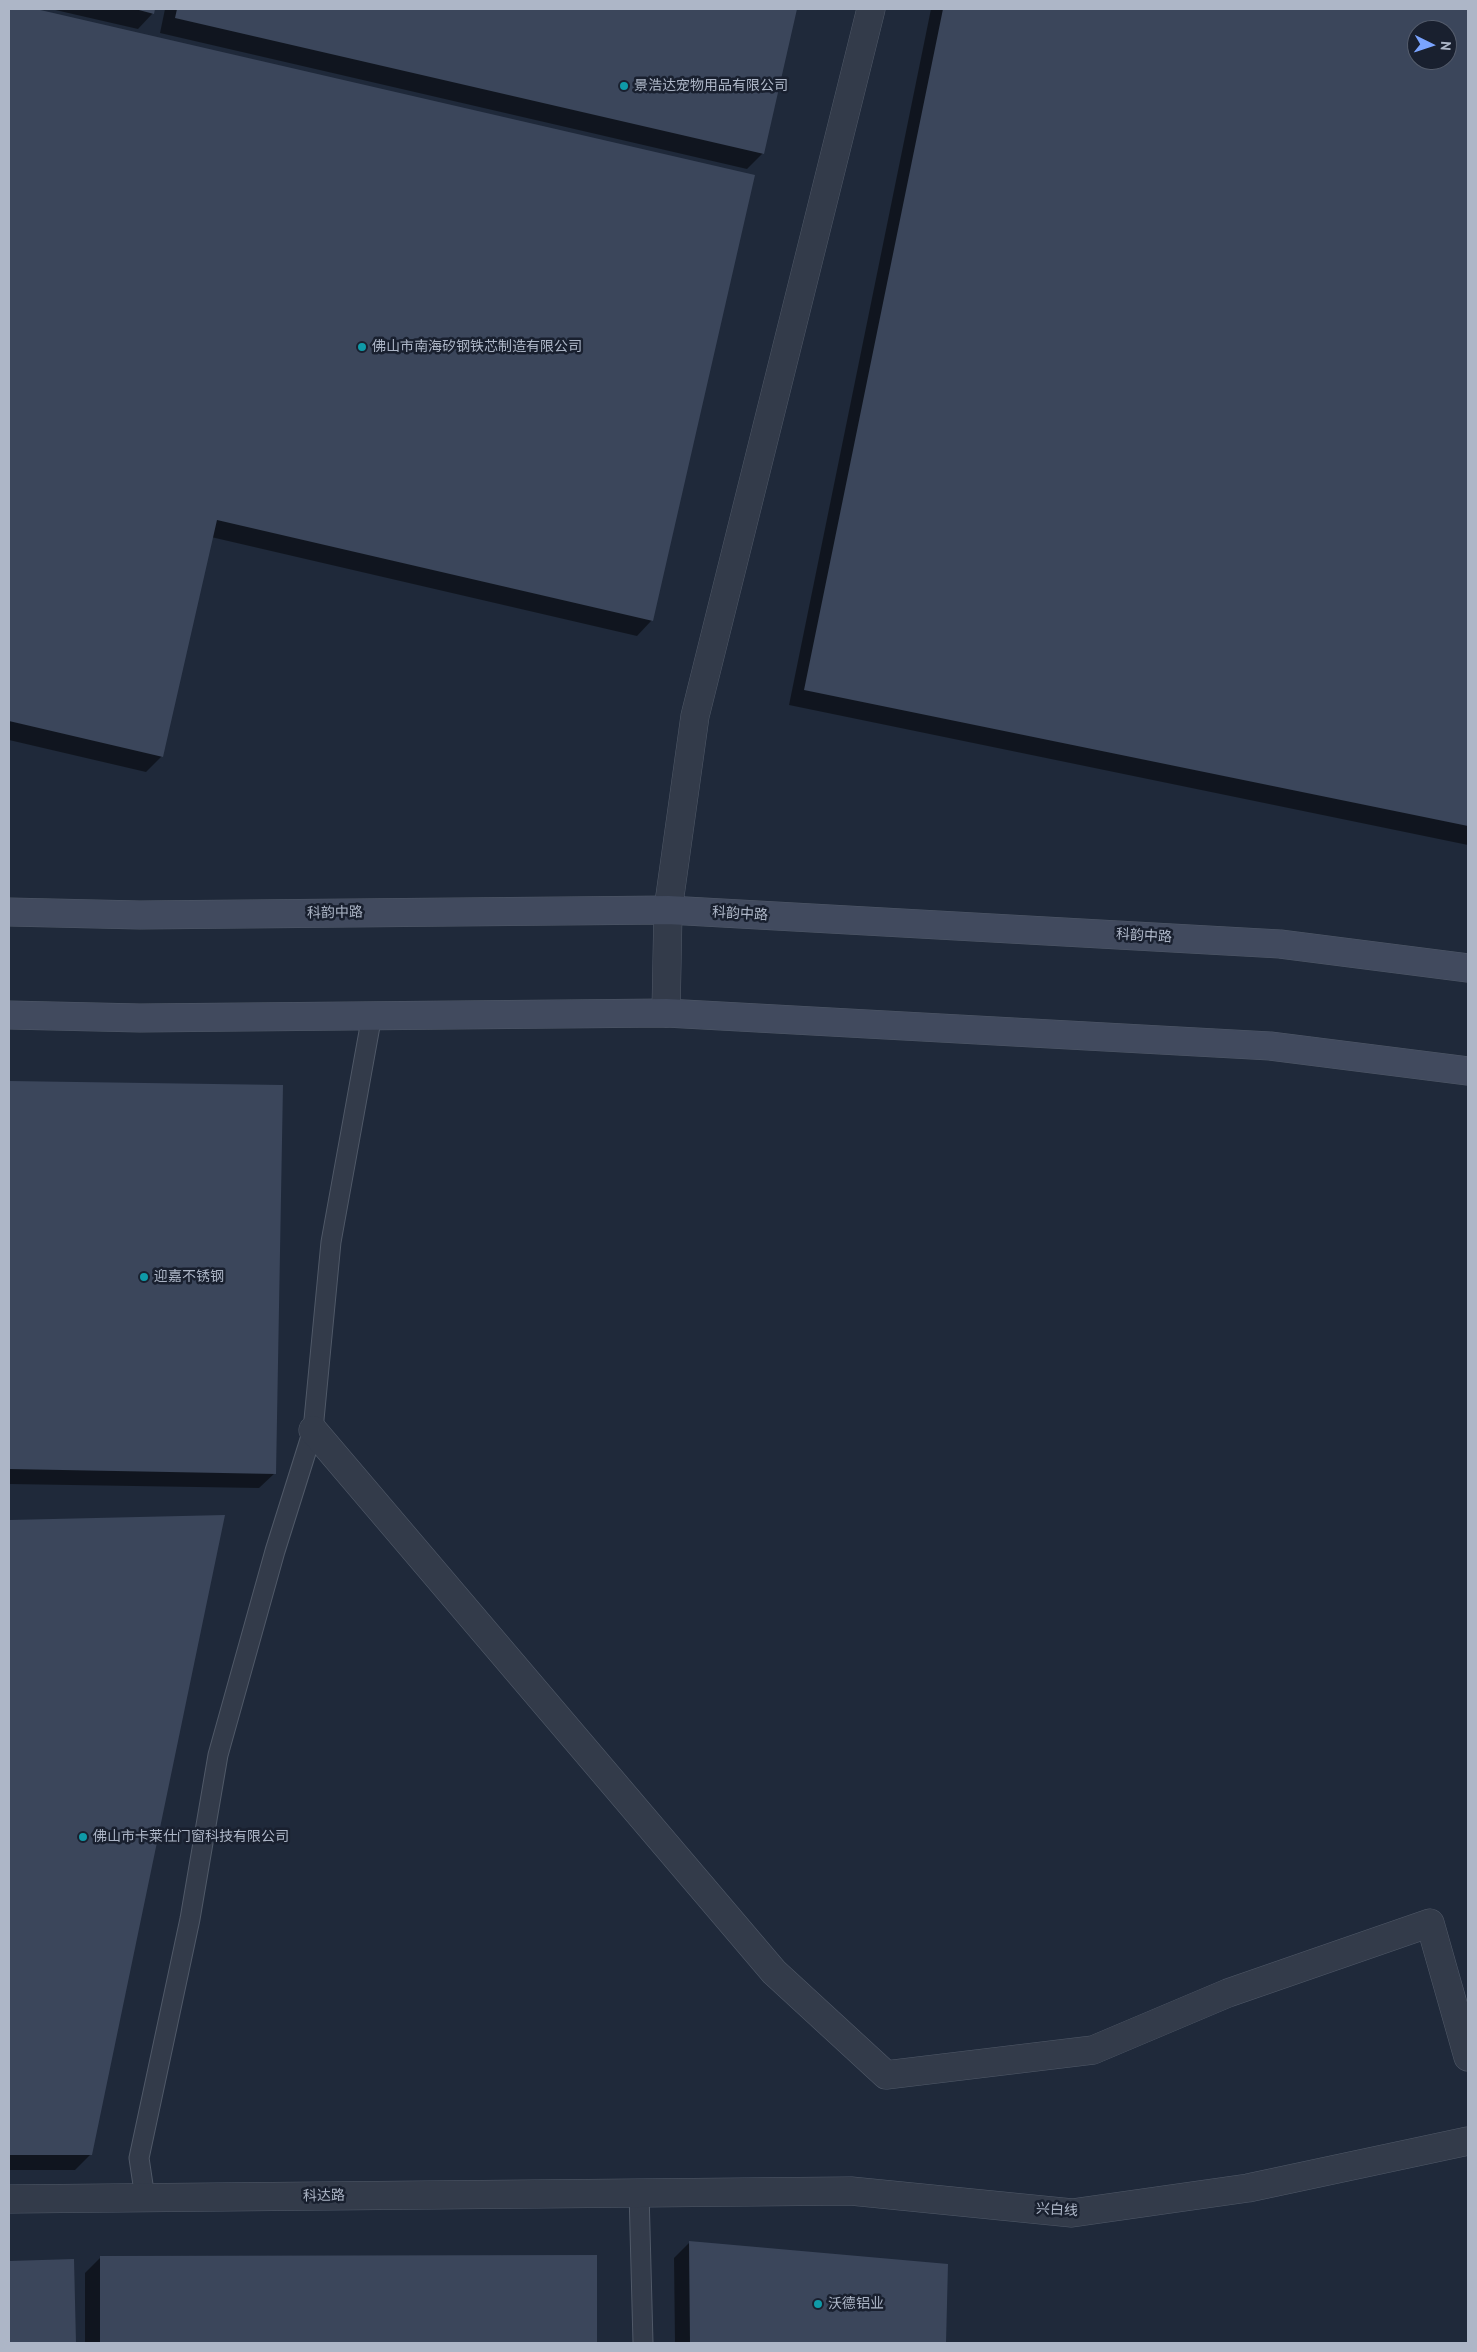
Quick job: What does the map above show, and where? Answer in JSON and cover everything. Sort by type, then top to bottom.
[{"type":"main road","name":"科韵中路","points":[[9,912],[150,915],[668,910],[1280,944],[1468,968]]},
{"type":"main road","points":[[9,1015],[140,1018],[666,1013],[1270,1046],[1468,1071]]},
{"type":"street","points":[[666,1013],[668,910],[696,716],[871,9]]},
{"type":"street","points":[[313,1430],[774,1972],[886,2075],[1093,2050],[1228,1993],[1430,1923],[1468,2057]]},
{"type":"street","name":"兴白线","points":[[639,2192],[851,2190],[1072,2213],[1248,2188],[1468,2141]]},
{"type":"street","name":"科达路","points":[[9,2199],[639,2192]]},
{"type":"lane","points":[[145,2198],[139,2158],[190,1919],[218,1755],[275,1551],[313,1430],[331,1242],[372,1015]]},
{"type":"lane","points":[[639,2192],[643,2343]]},
{"type":"building","name":"佛山市南海矽钢铁芯制造有限公司","points":[[9,9],[36,9],[755,175],[653,621],[217,520],[163,757],[9,721]]},
{"type":"building","points":[[135,9],[155,9],[154,14]]},
{"type":"building","name":"景浩达宠物用品有限公司","points":[[177,9],[797,9],[764,154],[175,18]]},
{"type":"building","points":[[943,9],[1468,9],[1468,826],[804,690]]},
{"type":"building","name":"迎嘉不锈钢","points":[[9,1081],[283,1085],[276,1474],[9,1469]]},
{"type":"building","name":"佛山市卡莱仕门窗科技有限公司","points":[[225,1515],[92,2155],[9,2155],[9,1520]]},
{"type":"building","name":"沃德铝业","points":[[689,2241],[948,2264],[946,2343],[690,2343]]},
{"type":"building","points":[[597,2255],[597,2343],[100,2343],[100,2256]]},
{"type":"building","points":[[74,2259],[76,2343],[9,2343],[9,2261]]},
{"type":"place","name":"景浩达宠物用品有限公司","points":[[624,86]]},
{"type":"place","name":"佛山市南海矽钢铁芯制造有限公司","points":[[362,347]]},
{"type":"place","name":"迎嘉不锈钢","points":[[144,1277]]},
{"type":"place","name":"佛山市卡莱仕门窗科技有限公司","points":[[83,1837]]},
{"type":"place","name":"沃德铝业","points":[[818,2304]]}]
